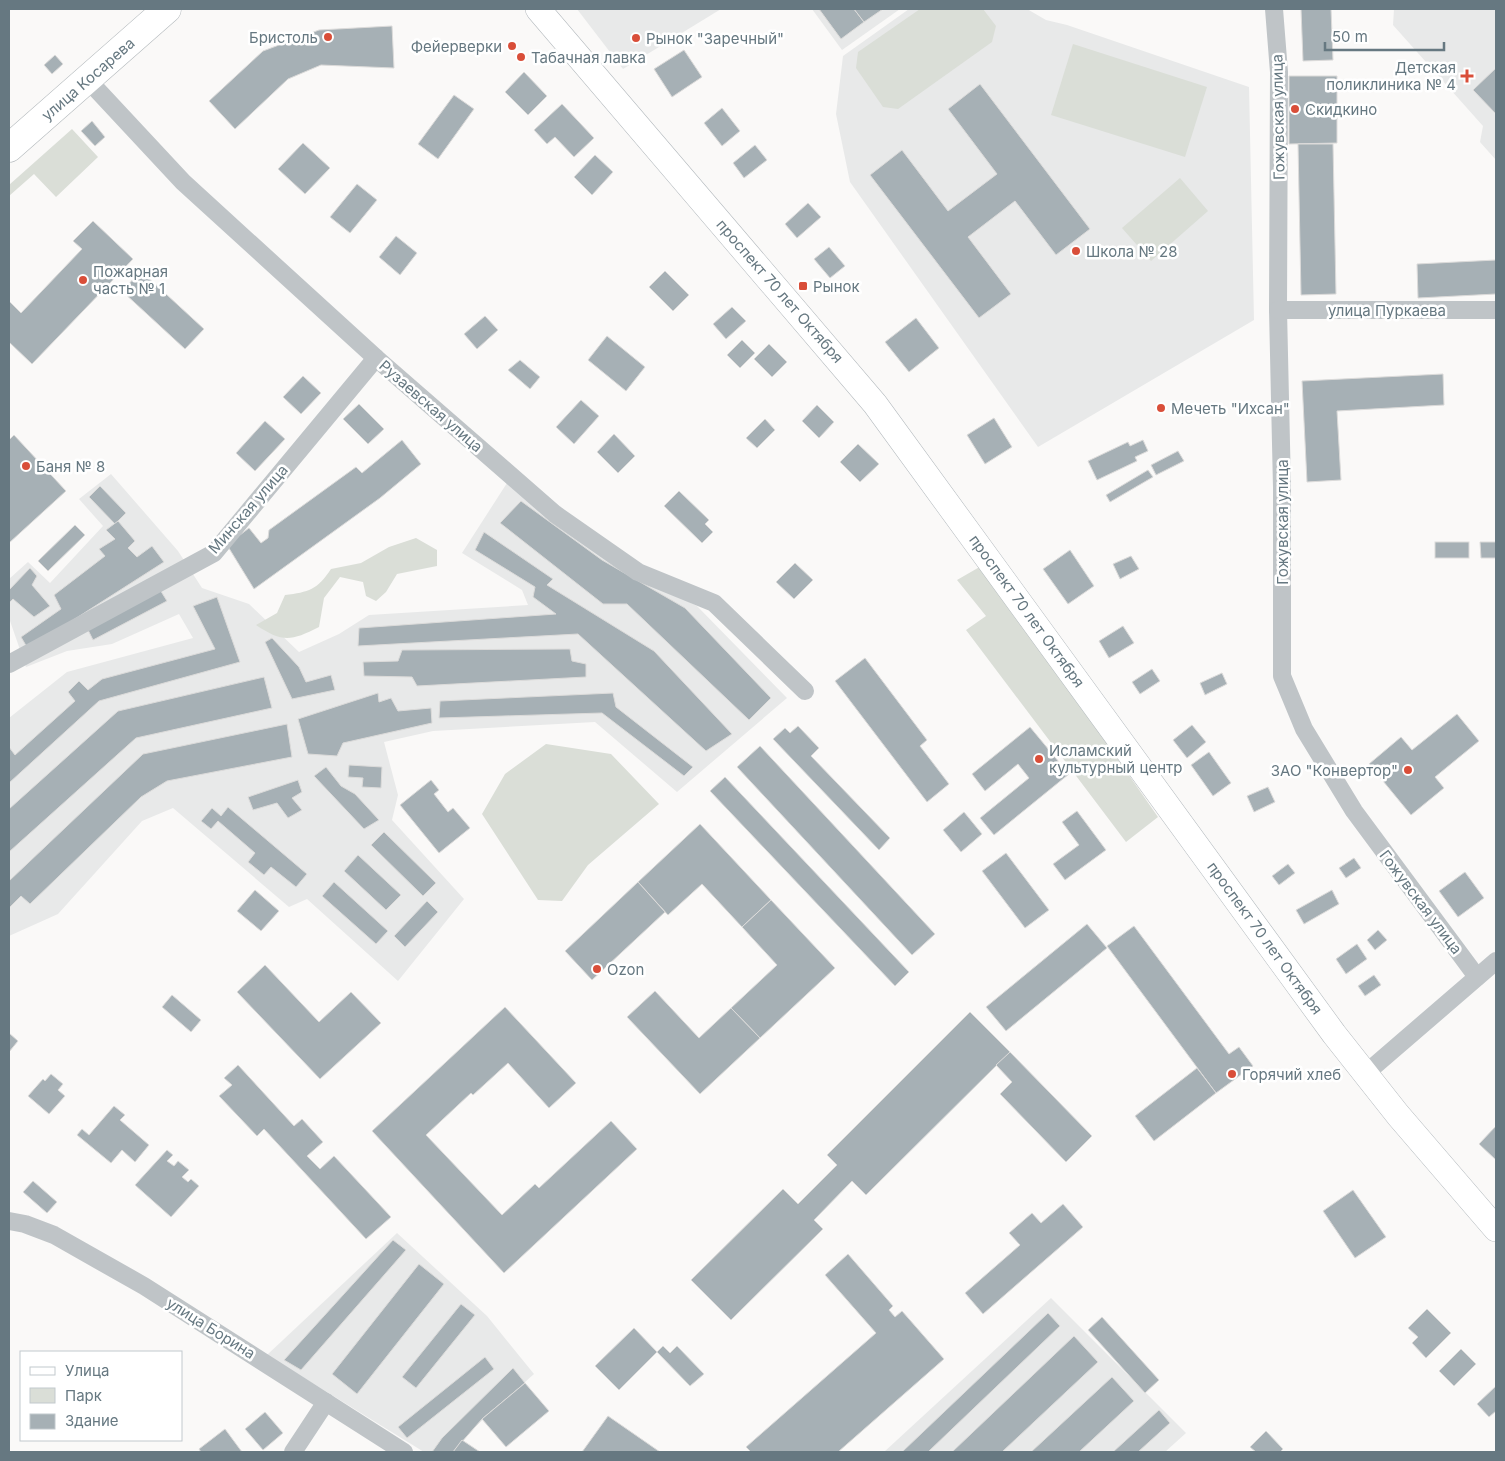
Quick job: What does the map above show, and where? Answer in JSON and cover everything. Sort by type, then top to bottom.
[{"type":"main road","name":"улица Косарева","points":[[9,148],[167,9]]},
{"type":"main road","name":"проспект 70 лет Октября","points":[[538,9],[875,404],[1365,1074],[1496,1229]]},
{"type":"street","name":"Гожувская улица","points":[[1274,9],[1279,72],[1278,310],[1282,488],[1282,676],[1304,729],[1354,811],[1477,976]]},
{"type":"street","name":"Рузаевская улица","points":[[87,79],[183,182],[376,358],[555,514],[638,572],[714,603],[805,690]]},
{"type":"street","name":"улица Пуркаева","points":[[1278,310],[1496,310]]},
{"type":"street","name":"Минская улица","points":[[9,664],[214,553],[376,358]]},
{"type":"street","points":[[1365,1074],[1477,976],[1496,962]]},
{"type":"street","name":"улица Борина","points":[[9,1221],[25,1224],[54,1235],[144,1286],[404,1452]]},
{"type":"street","points":[[293,1452],[326,1402]]},
{"type":"shaded area","name":"Рынок \"Заречный\"","points":[[577,9],[721,9],[623,69]]},
{"type":"shaded area","name":"Рынок \"Заречный\"","points":[[812,9],[900,9],[842,50]]},
{"type":"shaded area","name":"Школа № 28","points":[[909,9],[1027,9],[1046,20],[1067,25],[1249,87],[1254,320],[1038,447],[850,182],[836,114],[843,56]]},
{"type":"shaded area","name":"Детская поликлиника № 4","points":[[1394,9],[1496,9],[1496,160],[1480,142],[1483,126],[1393,25]]},
{"type":"shaded area","points":[[111,474],[178,551],[202,588],[249,604],[299,652],[339,634],[369,615],[528,605],[522,590],[462,553],[507,483],[629,571],[697,606],[787,698],[677,792],[595,722],[433,731],[384,742],[398,795],[392,820],[464,899],[398,981],[307,899],[289,907],[173,808],[142,821],[58,914],[9,936],[9,718],[67,672],[193,638],[179,614],[112,644],[67,651],[26,667],[9,618],[9,579],[28,562],[50,583],[103,526],[79,499]]},
{"type":"shaded area","points":[[397,1233],[487,1316],[534,1374],[447,1452],[424,1452],[267,1355]]},
{"type":"shaded area","points":[[1051,1298],[1186,1433],[1165,1452],[884,1452]]},
{"type":"green space","points":[[920,9],[983,9],[996,26],[992,42],[898,109],[883,107],[856,68],[858,52]]},
{"type":"green space","points":[[1073,44],[1207,87],[1185,157],[1051,115]]},
{"type":"green space","points":[[72,129],[98,157],[56,197],[34,174],[9,196],[9,185]]},
{"type":"green space","points":[[1180,178],[1208,211],[1151,261],[1122,228]]},
{"type":"green space","points":[[416,538],[437,550],[437,566],[397,574],[386,592],[376,601],[366,596],[363,582],[340,577],[324,598],[319,627],[301,635],[287,638],[273,635],[256,625],[277,613],[285,595],[312,589],[321,582],[331,569],[361,563],[389,547]]},
{"type":"green space","points":[[983,565],[1158,817],[1126,842],[966,630],[986,616],[957,580]]},
{"type":"green space","points":[[546,744],[611,754],[659,804],[588,865],[562,901],[538,900],[482,814],[505,774]]},
{"type":"building","points":[[819,9],[854,9],[864,22],[841,39]]},
{"type":"building","points":[[854,9],[883,9],[864,22]]},
{"type":"building","points":[[1301,9],[1331,9],[1333,60],[1303,61]]},
{"type":"building","points":[[392,26],[394,68],[321,65],[288,79],[235,129],[209,101],[263,51],[319,30]]},
{"type":"building","points":[[684,50],[702,77],[672,97],[654,69]]},
{"type":"building","points":[[55,55],[63,64],[52,74],[44,65]]},
{"type":"building","points":[[1496,68],[1496,114],[1473,90]]},
{"type":"building","points":[[524,72],[547,96],[528,115],[505,92]]},
{"type":"building","points":[[1289,76],[1337,76],[1337,143],[1289,144]]},
{"type":"building","points":[[980,84],[1090,229],[1056,255],[1015,201],[968,237],[1011,294],[979,318],[870,175],[902,150],[948,211],[997,174],[948,109]]},
{"type":"building","points":[[454,95],[474,109],[438,159],[418,144]]},
{"type":"building","points":[[562,104],[594,138],[574,157],[555,137],[547,144],[534,130]]},
{"type":"building","points":[[722,108],[740,131],[722,146],[704,123]]},
{"type":"building","points":[[92,121],[105,137],[95,146],[81,131]]},
{"type":"building","points":[[303,143],[330,168],[305,194],[278,169]]},
{"type":"building","points":[[1298,144],[1333,144],[1336,294],[1301,295]]},
{"type":"building","points":[[755,145],[767,160],[744,178],[733,163]]},
{"type":"building","points":[[595,155],[613,172],[592,195],[574,177]]},
{"type":"building","points":[[357,184],[377,200],[350,233],[330,217]]},
{"type":"building","points":[[808,203],[821,217],[797,238],[785,224]]},
{"type":"building","name":"Пожарная часть № 1","points":[[93,221],[133,259],[32,364],[9,342],[9,301],[21,313],[82,249],[73,241]]},
{"type":"building","points":[[396,236],[417,253],[400,275],[379,257]]},
{"type":"building","points":[[829,247],[845,266],[830,278],[814,259]]},
{"type":"building","points":[[1496,260],[1496,294],[1418,298],[1417,264]]},
{"type":"building","points":[[141,271],[204,329],[185,349],[122,291]]},
{"type":"building","points":[[665,271],[689,295],[673,311],[649,287]]},
{"type":"building","points":[[732,307],[746,321],[726,339],[713,324]]},
{"type":"building","points":[[485,316],[498,330],[477,349],[464,334]]},
{"type":"building","points":[[916,318],[939,348],[909,372],[885,342]]},
{"type":"building","points":[[607,336],[645,367],[626,391],[588,360]]},
{"type":"building","points":[[742,340],[755,353],[740,368],[727,355]]},
{"type":"building","points":[[769,344],[787,362],[772,377],[754,359]]},
{"type":"building","points":[[520,360],[540,377],[530,389],[508,370]]},
{"type":"building","points":[[1443,374],[1444,405],[1337,411],[1341,480],[1307,482],[1302,381]]},
{"type":"building","points":[[303,376],[321,393],[301,414],[283,397]]},
{"type":"building","points":[[581,400],[599,416],[574,444],[556,427]]},
{"type":"building","points":[[359,404],[384,429],[368,444],[343,419]]},
{"type":"building","points":[[817,405],[834,422],[819,438],[802,421]]},
{"type":"building","points":[[994,418],[1012,447],[985,464],[967,435]]},
{"type":"building","points":[[765,419],[775,430],[757,448],[746,438]]},
{"type":"building","points":[[265,421],[285,439],[255,471],[236,453]]},
{"type":"building","points":[[614,434],[635,456],[618,473],[597,452]]},
{"type":"building","name":"Баня № 8","points":[[14,435],[66,491],[9,543],[9,440]]},
{"type":"building","points":[[402,440],[421,464],[380,498],[254,589],[227,545],[249,528],[261,543],[268,538],[269,530],[356,467],[362,473]]},
{"type":"building","points":[[1143,440],[1148,451],[1135,457],[1137,461],[1097,480],[1088,461],[1128,442],[1130,446]]},
{"type":"building","points":[[858,444],[879,464],[860,482],[840,462]]},
{"type":"building","points":[[1178,451],[1184,461],[1156,475],[1151,465]]},
{"type":"building","points":[[1148,470],[1153,477],[1110,502],[1106,495]]},
{"type":"building","points":[[100,486],[126,513],[115,524],[89,497]]},
{"type":"building","points":[[679,491],[709,520],[705,524],[713,532],[702,543],[664,506]]},
{"type":"building","points":[[521,501],[602,560],[685,608],[771,698],[749,720],[627,604],[603,604],[500,523]]},
{"type":"building","points":[[118,521],[135,541],[128,548],[137,557],[152,546],[164,562],[28,649],[21,637],[61,609],[54,595],[105,556],[99,549],[115,539],[106,530]]},
{"type":"building","points":[[75,525],[85,535],[48,571],[38,561]]},
{"type":"building","points":[[484,532],[553,579],[547,585],[654,651],[732,734],[706,751],[578,634],[358,646],[359,628],[556,614],[533,597],[535,587],[475,550]]},
{"type":"building","points":[[1435,542],[1469,542],[1469,558],[1435,558]]},
{"type":"building","points":[[1480,542],[1496,542],[1496,558],[1481,558]]},
{"type":"building","points":[[1070,550],[1094,586],[1068,604],[1043,569]]},
{"type":"building","points":[[1131,556],[1139,569],[1120,579],[1113,564]]},
{"type":"building","points":[[795,563],[813,580],[794,599],[776,582]]},
{"type":"building","points":[[30,568],[37,576],[32,585],[50,606],[34,617],[13,599],[9,603],[9,590]]},
{"type":"building","points":[[159,588],[167,601],[93,640],[86,626]]},
{"type":"building","points":[[217,597],[240,662],[99,701],[9,783],[9,747],[15,755],[75,701],[68,692],[79,681],[88,690],[102,679],[215,649],[193,606]]},
{"type":"building","points":[[1123,626],[1134,643],[1109,658],[1099,641]]},
{"type":"building","points":[[272,638],[299,667],[306,682],[331,675],[335,690],[292,699],[265,642]]},
{"type":"building","points":[[570,649],[572,661],[586,664],[586,677],[417,686],[412,677],[364,676],[363,662],[398,661],[402,650]]},
{"type":"building","points":[[865,658],[927,740],[920,746],[949,784],[927,802],[835,681]]},
{"type":"building","points":[[1152,669],[1160,681],[1140,694],[1132,682]]},
{"type":"building","points":[[1222,673],[1227,684],[1205,695],[1200,683]]},
{"type":"building","points":[[264,677],[272,708],[136,738],[9,852],[9,809],[118,711]]},
{"type":"building","points":[[378,693],[379,702],[391,698],[398,711],[431,708],[432,723],[343,743],[337,756],[308,754],[298,719]]},
{"type":"building","points":[[613,693],[616,707],[693,767],[684,776],[602,713],[439,718],[440,701]]},
{"type":"building","name":"ЗАО \"Конвертор\"","points":[[1457,714],[1479,741],[1435,777],[1444,788],[1411,815],[1369,764],[1401,737],[1412,750]]},
{"type":"building","points":[[287,724],[292,757],[167,781],[141,797],[30,904],[21,896],[9,908],[9,881],[143,754]]},
{"type":"building","points":[[1192,725],[1206,742],[1187,758],[1173,740]]},
{"type":"building","points":[[798,726],[819,748],[811,756],[890,838],[879,850],[773,739],[785,728],[790,733]]},
{"type":"building","points":[[1030,727],[1069,774],[994,835],[980,818],[1029,778],[1018,764],[985,791],[972,774]]},
{"type":"building","points":[[760,746],[935,934],[912,955],[737,767]]},
{"type":"building","points":[[1209,752],[1231,783],[1213,796],[1191,765]]},
{"type":"building","points":[[349,765],[382,767],[381,788],[362,787],[363,778],[348,777]]},
{"type":"building","points":[[326,767],[341,786],[355,794],[379,820],[364,829],[314,776]]},
{"type":"building","points":[[725,777],[909,972],[895,986],[710,791]]},
{"type":"building","points":[[298,780],[302,792],[292,798],[302,810],[288,818],[277,803],[253,810],[248,797]]},
{"type":"building","points":[[431,780],[439,790],[434,794],[448,812],[453,808],[470,828],[439,853],[400,805]]},
{"type":"building","points":[[1268,787],[1275,802],[1254,812],[1247,796]]},
{"type":"building","points":[[228,807],[307,874],[296,887],[271,867],[264,875],[248,862],[255,853],[218,821],[211,829],[201,821],[212,808],[221,816]]},
{"type":"building","points":[[1077,811],[1106,850],[1065,880],[1053,864],[1079,845],[1062,822]]},
{"type":"building","points":[[964,812],[982,834],[961,852],[943,830]]},
{"type":"building","points":[[700,824],[771,900],[742,927],[702,884],[668,915],[638,882]]},
{"type":"building","points":[[384,832],[436,883],[423,896],[371,845]]},
{"type":"building","points":[[1006,853],[1049,910],[1025,928],[982,871]]},
{"type":"building","points":[[358,855],[401,895],[386,910],[344,871]]},
{"type":"building","points":[[1354,858],[1361,868],[1346,878],[1339,868]]},
{"type":"building","points":[[1288,864],[1295,873],[1279,885],[1272,876]]},
{"type":"building","points":[[1465,872],[1484,898],[1458,917],[1439,891]]},
{"type":"building","points":[[334,882],[388,931],[376,944],[322,896]]},
{"type":"building","points":[[638,882],[665,912],[592,980],[565,951]]},
{"type":"building","points":[[255,890],[279,911],[261,931],[237,911]]},
{"type":"building","points":[[1332,890],[1339,904],[1304,924],[1296,910]]},
{"type":"building","points":[[771,900],[835,968],[760,1038],[731,1008],[777,965],[742,927]]},
{"type":"building","points":[[427,901],[438,912],[405,947],[394,936]]},
{"type":"building","points":[[1087,924],[1107,948],[1006,1031],[986,1007]]},
{"type":"building","points":[[1134,926],[1229,1054],[1239,1047],[1253,1066],[1216,1093],[1107,946]]},
{"type":"building","points":[[1378,930],[1387,940],[1375,950],[1367,940]]},
{"type":"building","points":[[1357,944],[1367,959],[1346,974],[1336,959]]},
{"type":"building","points":[[265,965],[319,1022],[351,992],[381,1023],[320,1079],[237,992]]},
{"type":"building","points":[[1374,975],[1381,985],[1365,996],[1358,986]]},
{"type":"building","points":[[655,991],[699,1038],[731,1008],[760,1038],[700,1094],[627,1017]]},
{"type":"building","points":[[172,995],[201,1020],[191,1032],[162,1007]]},
{"type":"building","points":[[505,1007],[576,1083],[549,1108],[508,1063],[473,1095],[471,1093],[426,1135],[502,1215],[535,1184],[539,1188],[611,1121],[637,1149],[504,1273],[372,1131]]},
{"type":"building","points":[[970,1012],[1010,1052],[866,1195],[852,1181],[814,1220],[823,1229],[731,1320],[691,1280],[783,1189],[798,1204],[837,1165],[827,1155]]},
{"type":"building","points":[[9,1033],[18,1041],[9,1052]]},
{"type":"building","points":[[1010,1052],[1092,1136],[1066,1162],[1000,1094],[1012,1082],[996,1065]]},
{"type":"building","points":[[238,1065],[294,1126],[302,1119],[323,1142],[307,1156],[320,1169],[334,1156],[391,1217],[366,1239],[264,1129],[257,1136],[219,1096],[232,1085],[224,1078]]},
{"type":"building","points":[[1197,1068],[1216,1093],[1154,1141],[1135,1116]]},
{"type":"building","points":[[51,1074],[63,1084],[58,1090],[65,1096],[49,1114],[28,1096],[43,1079],[45,1081]]},
{"type":"building","points":[[114,1106],[125,1115],[120,1120],[149,1145],[135,1162],[122,1150],[111,1163],[77,1135],[82,1129],[89,1135]]},
{"type":"building","points":[[1496,1126],[1496,1160],[1479,1144]]},
{"type":"building","points":[[167,1150],[173,1155],[167,1161],[174,1166],[178,1161],[189,1170],[182,1177],[188,1182],[191,1179],[199,1186],[171,1217],[135,1185]]},
{"type":"building","points":[[33,1181],[57,1202],[47,1213],[23,1192]]},
{"type":"building","points":[[1353,1190],[1386,1237],[1355,1258],[1323,1211]]},
{"type":"building","points":[[1063,1204],[1083,1227],[983,1314],[965,1293],[1020,1245],[1009,1233],[1032,1213],[1041,1223]]},
{"type":"building","points":[[393,1240],[406,1250],[301,1370],[284,1360]]},
{"type":"building","points":[[848,1254],[893,1306],[889,1310],[895,1317],[902,1311],[944,1359],[838,1452],[751,1452],[746,1447],[876,1333],[825,1275]]},
{"type":"building","points":[[419,1264],[444,1284],[357,1394],[332,1374]]},
{"type":"building","points":[[461,1304],[475,1315],[416,1388],[402,1377]]},
{"type":"building","points":[[1427,1309],[1451,1333],[1426,1358],[1412,1343],[1418,1337],[1408,1328]]},
{"type":"building","points":[[1048,1313],[1060,1326],[928,1452],[902,1452]]},
{"type":"building","points":[[1102,1317],[1159,1380],[1145,1393],[1088,1330]]},
{"type":"building","points":[[634,1328],[657,1352],[619,1390],[595,1366]]},
{"type":"building","points":[[1074,1336],[1098,1362],[1002,1452],[952,1452]]},
{"type":"building","points":[[663,1346],[670,1353],[677,1346],[704,1374],[690,1386],[657,1352]]},
{"type":"building","points":[[1461,1349],[1476,1364],[1454,1386],[1439,1371]]},
{"type":"building","points":[[485,1357],[494,1369],[407,1438],[398,1427]]},
{"type":"building","points":[[513,1368],[525,1383],[482,1419],[453,1452],[432,1452],[442,1438]]},
{"type":"building","points":[[1112,1377],[1134,1401],[1079,1452],[1031,1452]]},
{"type":"building","points":[[525,1383],[549,1411],[506,1447],[482,1419]]},
{"type":"building","points":[[1496,1386],[1496,1411],[1489,1417],[1477,1404]]},
{"type":"building","points":[[1159,1410],[1170,1423],[1138,1452],[1113,1452]]},
{"type":"building","points":[[265,1412],[283,1433],[263,1450],[245,1429]]},
{"type":"building","points":[[608,1416],[660,1452],[582,1452]]},
{"type":"building","points":[[225,1429],[242,1452],[201,1452],[199,1449]]},
{"type":"building","points":[[1266,1431],[1283,1449],[1280,1452],[1256,1452],[1250,1447]]},
{"type":"building","points":[[462,1440],[480,1452],[453,1452]]},
{"type":"place","name":"Бристоль","points":[[328,37]]},
{"type":"place","name":"Рынок \"Заречный\"","points":[[636,38]]},
{"type":"place","name":"Фейерверки","points":[[512,46]]},
{"type":"place","name":"Табачная лавка","points":[[521,57]]},
{"type":"place","name":"Детская поликлиника № 4","points":[[1467,76]]},
{"type":"place","name":"Скидкино","points":[[1295,109]]},
{"type":"place","name":"Школа № 28","points":[[1076,251]]},
{"type":"place","name":"Пожарная часть № 1","points":[[83,280]]},
{"type":"place","name":"Рынок","points":[[803,286]]},
{"type":"place","name":"Мечеть \"Ихсан\"","points":[[1161,408]]},
{"type":"place","name":"Баня № 8","points":[[26,466]]},
{"type":"place","name":"Исламский культурный центр","points":[[1039,759]]},
{"type":"place","name":"ЗАО \"Конвертор\"","points":[[1408,770]]},
{"type":"place","name":"Ozon","points":[[597,969]]},
{"type":"place","name":"Горячий хлеб","points":[[1232,1074]]}]
